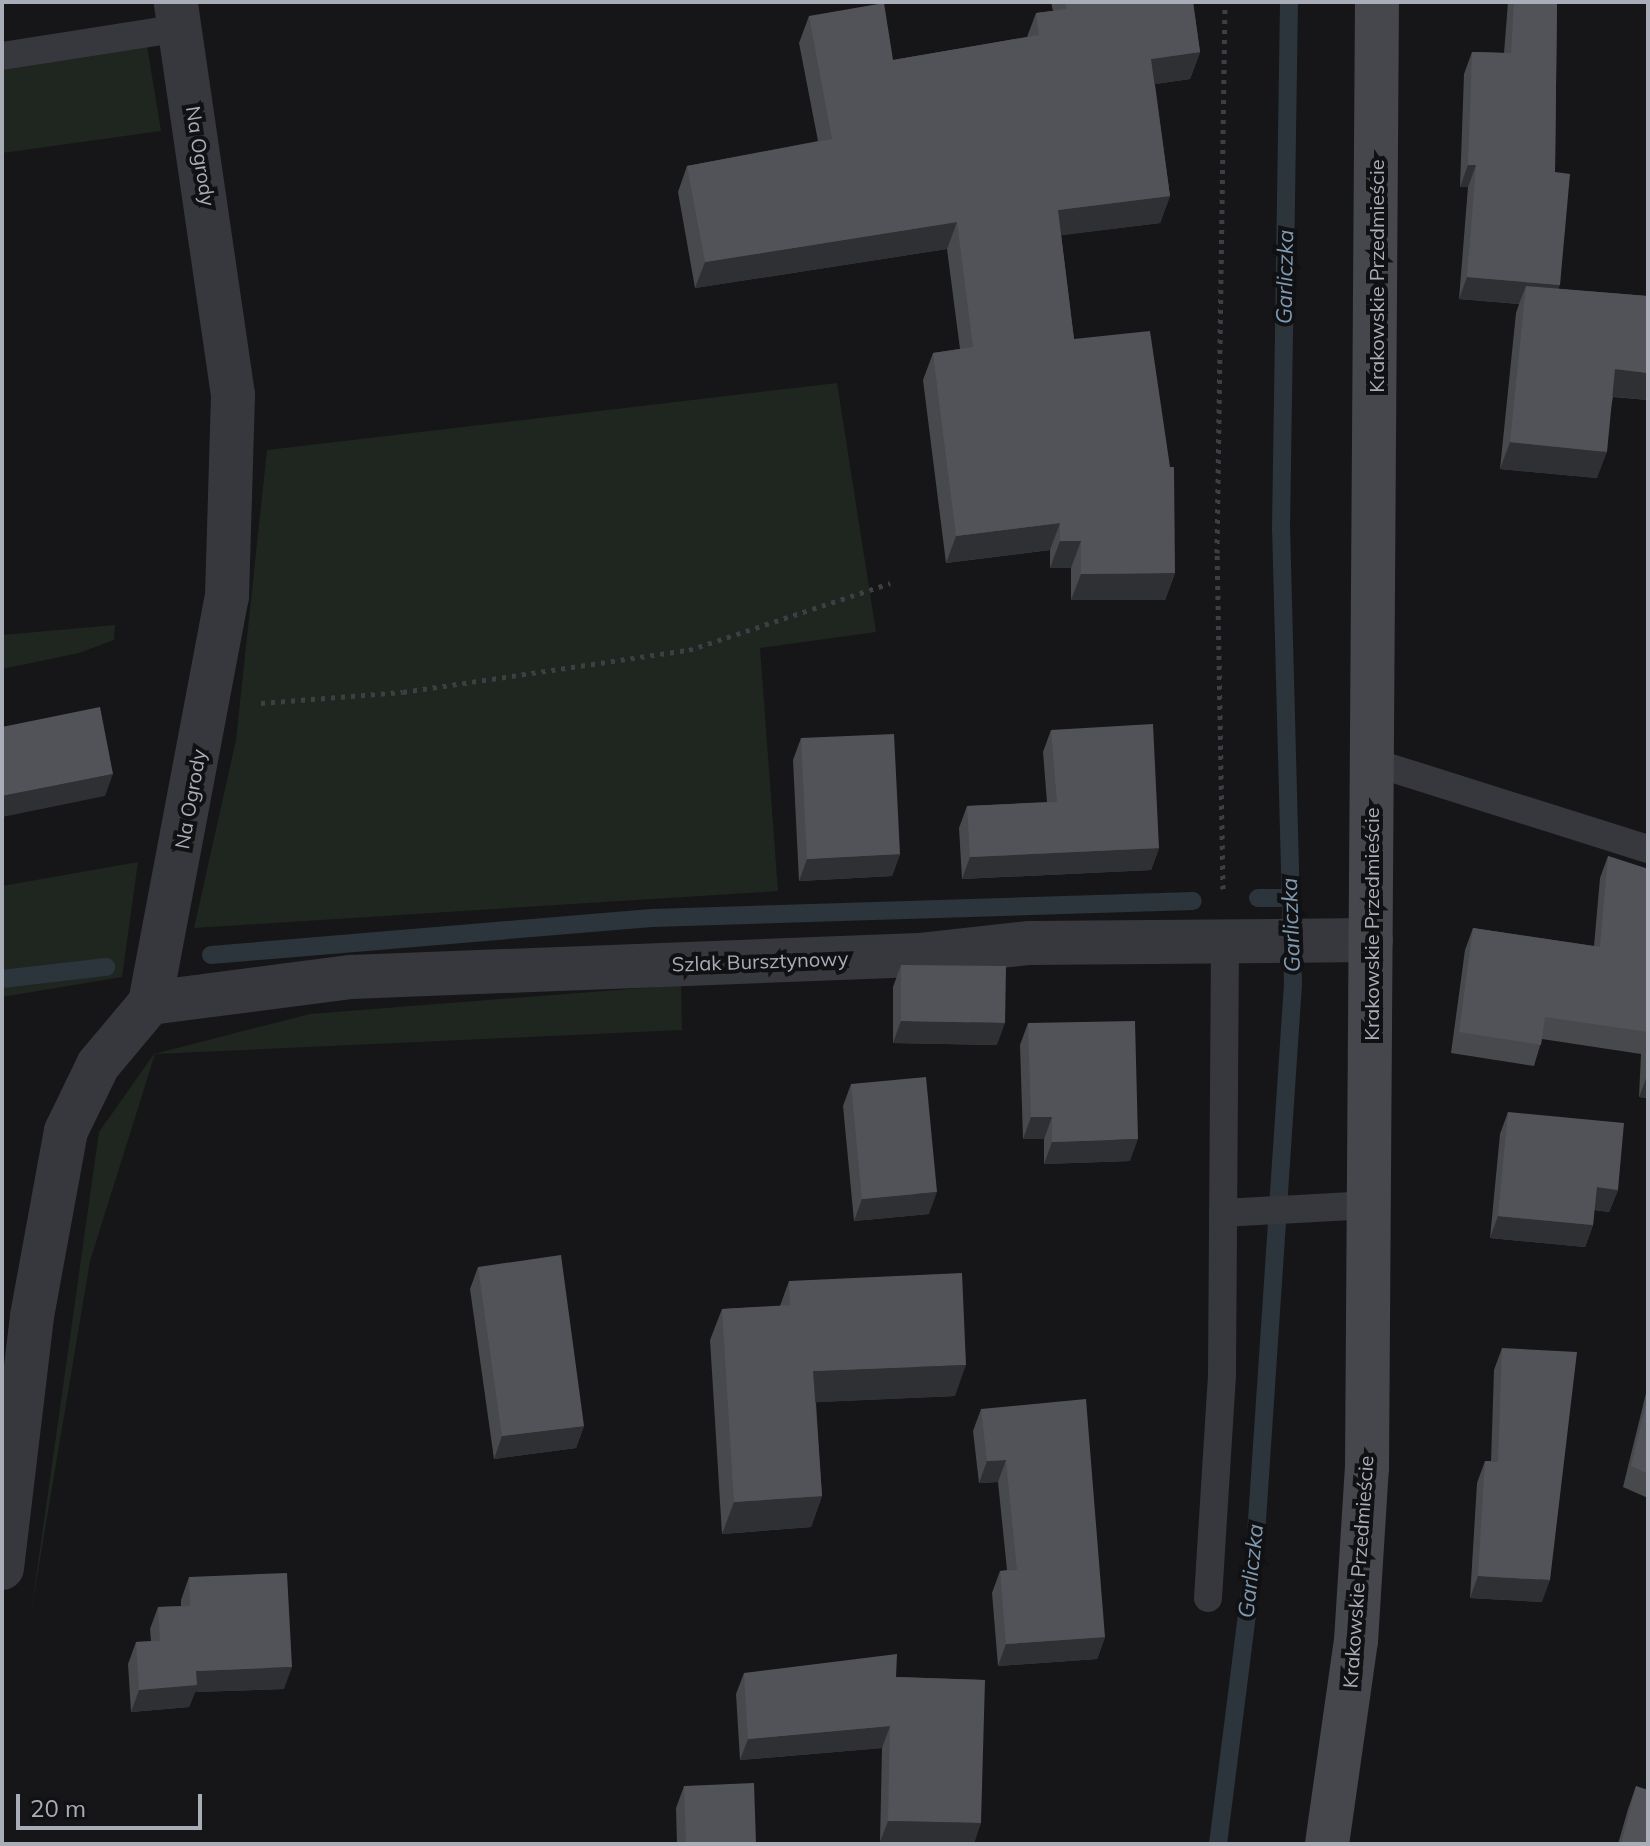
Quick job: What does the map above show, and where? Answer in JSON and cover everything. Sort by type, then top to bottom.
[{"type":"main road","name":"Krakowskie Przedmieście","points":[[1327,1844],[1361,1590],[1370,1205],[1377,2]]},
{"type":"street","name":"Na Ogrody","points":[[2,1568],[17,1317],[66,1131],[98,1065],[150,1003],[227,597],[233,395],[178,15]]},
{"type":"street","name":"Szlak Bursztynowy","points":[[150,1003],[351,977],[919,955],[1030,943],[1240,945],[1371,940]]},
{"type":"lane","points":[[2,56],[178,15]]},
{"type":"lane","points":[[1372,762],[1648,849]]},
{"type":"lane","points":[[1208,1598],[1234,1212],[1240,945]]},
{"type":"lane","points":[[1234,1212],[1370,1205]]},
{"type":"path","points":[[1225,2],[1217,553],[1240,945]]},
{"type":"path","points":[[207,707],[403,692],[689,650],[890,583]]},
{"type":"shaded area","points":[[145,33],[161,131],[2,153],[2,56]]},
{"type":"shaded area","points":[[837,383],[876,632],[760,648],[778,891],[194,928],[236,740],[267,450]]},
{"type":"shaded area","points":[[115,625],[114,640],[79,653],[2,669],[2,635]]},
{"type":"shaded area","points":[[138,862],[122,977],[2,997],[2,886]]},
{"type":"shaded area","points":[[681,985],[682,1030],[155,1054],[90,1261],[31,1613],[99,1132],[154,1054],[310,1014]]},
{"type":"building","points":[[1065,2],[1193,2],[1200,52],[1151,59],[1170,196],[1058,210],[1074,339],[1150,331],[1170,467],[1174,467],[1175,573],[1081,574],[1081,541],[1060,541],[1060,523],[956,536],[933,353],[973,347],[957,222],[705,262],[687,166],[832,139],[809,16],[884,3],[893,60],[1039,35],[1036,13],[1067,9]]},
{"type":"building","points":[[1514,2],[1557,2],[1555,172],[1570,174],[1560,285],[1467,277],[1476,165],[1468,165],[1472,52],[1511,53]]},
{"type":"building","points":[[1526,286],[1648,296],[1648,373],[1615,369],[1607,452],[1510,442]]},
{"type":"building","points":[[100,707],[113,774],[2,796],[2,727]]},
{"type":"building","points":[[1153,724],[1159,848],[970,857],[967,806],[1057,802],[1051,730]]},
{"type":"building","points":[[894,734],[900,854],[807,859],[801,738]]},
{"type":"building","points":[[1608,856],[1648,869],[1648,1032],[1545,1017],[1541,1045],[1459,1032],[1473,928],[1600,947]]},
{"type":"building","points":[[901,965],[1006,966],[1005,1023],[901,1021]]},
{"type":"building","points":[[1135,1021],[1138,1139],[1052,1142],[1052,1117],[1031,1117],[1028,1023]]},
{"type":"building","points":[[926,1077],[937,1192],[862,1199],[851,1084]]},
{"type":"building","points":[[1508,1112],[1624,1123],[1618,1190],[1597,1187],[1593,1225],[1498,1216]]},
{"type":"building","points":[[561,1255],[584,1426],[502,1436],[478,1267]]},
{"type":"building","points":[[962,1273],[966,1365],[813,1371],[822,1496],[734,1502],[722,1309],[790,1305],[789,1281]]},
{"type":"building","points":[[1502,1348],[1577,1352],[1550,1580],[1478,1576],[1485,1461],[1498,1462]]},
{"type":"building","points":[[1648,1395],[1648,1474],[1631,1466]]},
{"type":"building","points":[[1086,1399],[1105,1637],[1006,1644],[1000,1571],[1017,1570],[1006,1460],[987,1461],[981,1409]]},
{"type":"building","points":[[287,1573],[292,1667],[196,1671],[197,1685],[139,1690],[136,1642],[160,1641],[158,1607],[190,1606],[189,1577]]},
{"type":"building","points":[[897,1654],[896,1677],[985,1680],[981,1823],[888,1821],[890,1726],[748,1739],[744,1673]]},
{"type":"building","points":[[754,1783],[756,1844],[686,1844],[684,1786]]},
{"type":"building","points":[[1636,1786],[1648,1790],[1648,1844],[1621,1844]]},
{"type":"waterway","name":"Garliczka","points":[[1218,1844],[1255,1550],[1293,984],[1281,529],[1289,2]]},
{"type":"waterway","points":[[1258,898],[1291,898]]},
{"type":"waterway","points":[[211,955],[654,918],[1193,901]]},
{"type":"waterway","points":[[2,979],[106,967]]}]
